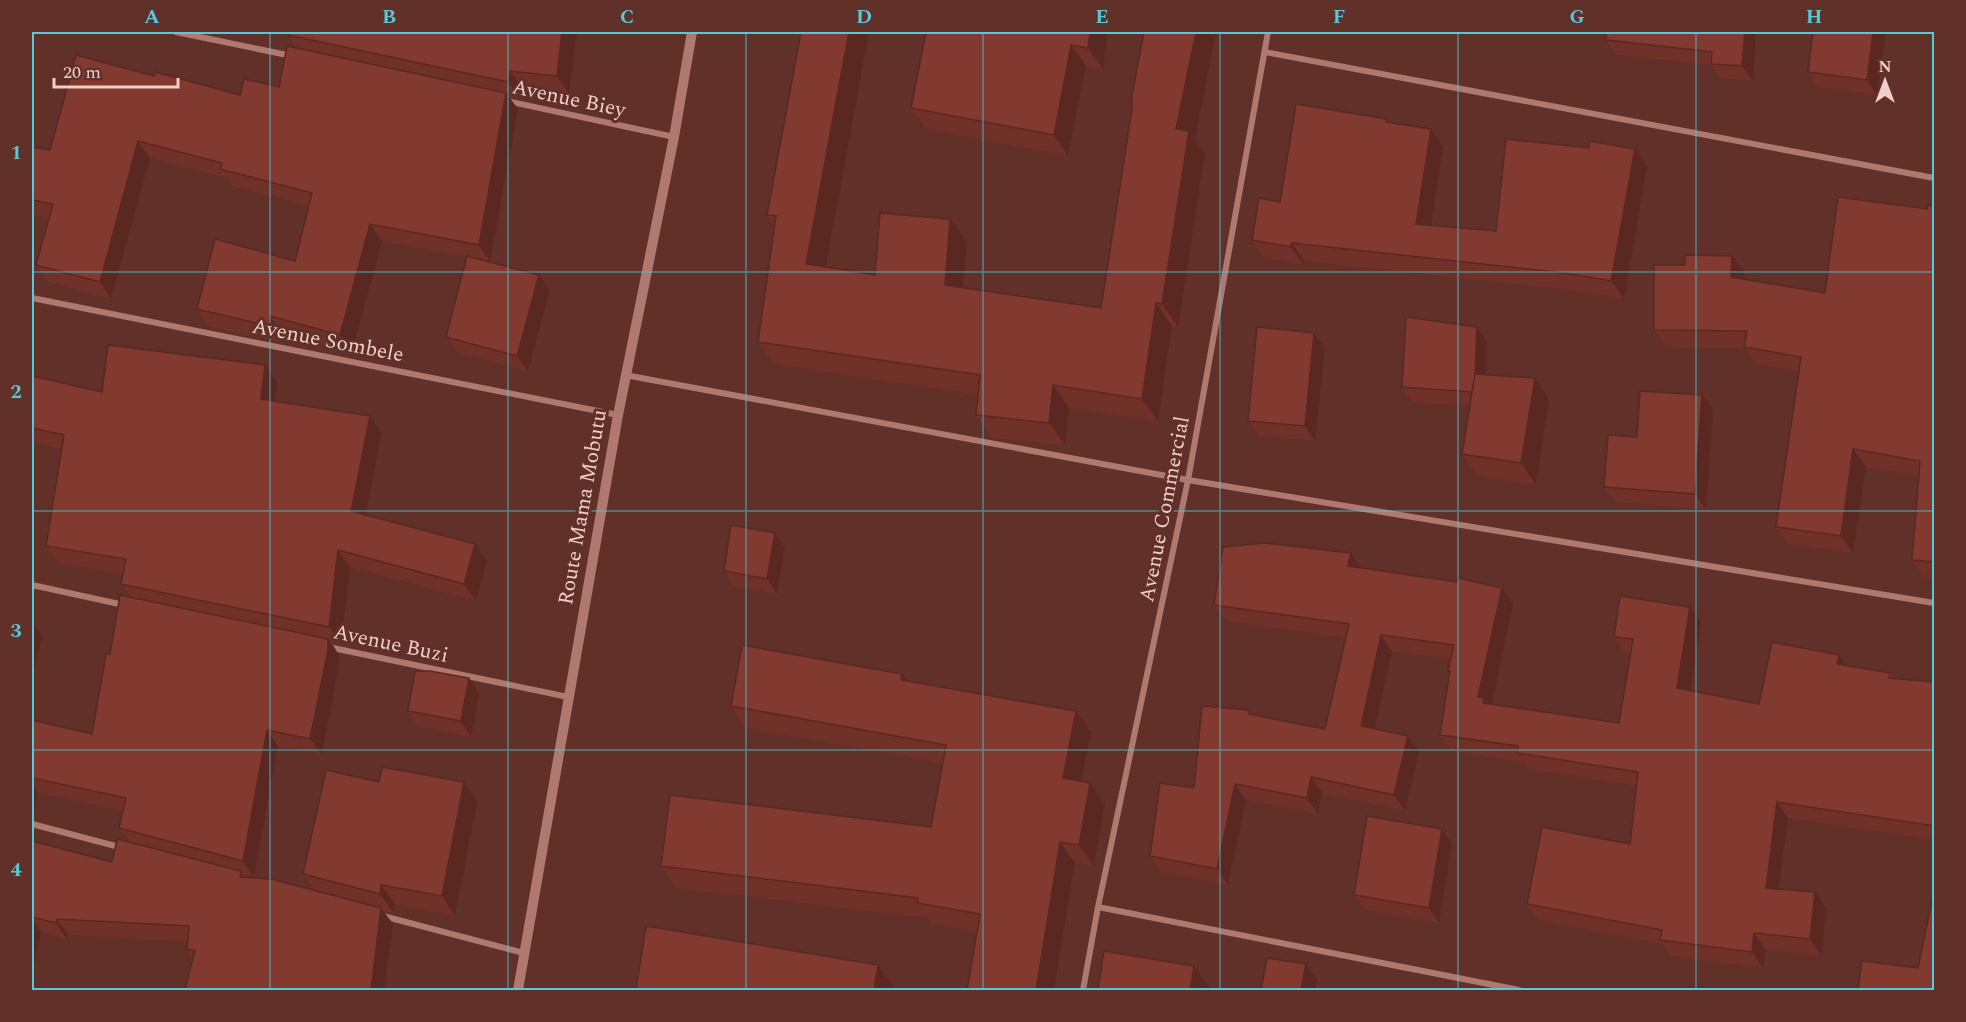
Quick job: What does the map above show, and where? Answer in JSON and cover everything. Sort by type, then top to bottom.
[{"type":"street","points":[[176,32],[303,58]]},
{"type":"street","name":"Route Mama Mobutu","points":[[518,990],[618,415],[674,137],[692,32]]},
{"type":"street","name":"Avenue Commercial","points":[[1083,990],[1098,908],[1188,480],[1268,32]]},
{"type":"street","points":[[1265,52],[1935,178]]},
{"type":"street","name":"Avenue Biey","points":[[500,100],[674,137]]},
{"type":"street","name":"Avenue Sombele","points":[[32,298],[618,415]]},
{"type":"street","points":[[626,375],[1188,480],[1935,603]]},
{"type":"street","points":[[32,585],[136,607]]},
{"type":"street","name":"Avenue Buzi","points":[[323,646],[568,697]]},
{"type":"street","points":[[32,824],[135,851]]},
{"type":"street","points":[[1098,908],[1519,990]]},
{"type":"street","points":[[375,914],[524,953]]},
{"type":"building","points":[[289,32],[562,32],[557,76],[510,71],[508,82],[288,35]]},
{"type":"building","points":[[801,32],[849,32],[806,264],[875,275],[880,213],[950,219],[945,285],[1101,308],[1132,109],[1132,95],[1144,32],[1196,32],[1176,129],[1189,131],[1162,304],[1156,303],[1142,399],[1053,385],[1049,423],[976,415],[980,375],[758,342],[776,216],[767,215]]},
{"type":"building","points":[[926,32],[1090,32],[1088,48],[1071,45],[1054,135],[911,108]]},
{"type":"building","points":[[1606,32],[1745,32],[1742,66],[1711,64],[1712,52],[1606,40]]},
{"type":"building","points":[[1813,32],[1873,32],[1867,80],[1808,72]]},
{"type":"building","points":[[287,46],[506,93],[479,245],[370,224],[340,335],[270,316],[269,326],[197,309],[215,239],[295,261],[312,193],[220,169],[222,163],[138,141],[100,282],[36,265],[53,204],[32,200],[32,147],[50,150],[76,55],[154,76],[155,72],[240,95],[244,79],[279,87]]},
{"type":"building","points":[[1296,104],[1387,119],[1386,122],[1431,129],[1416,224],[1496,231],[1506,139],[1589,148],[1590,141],[1635,149],[1611,281],[1565,273],[1292,243],[1291,247],[1252,240],[1259,198],[1280,202]]},
{"type":"building","points":[[1838,197],[1927,209],[1928,205],[1935,206],[1935,562],[1912,560],[1920,461],[1853,449],[1841,536],[1776,527],[1801,357],[1744,347],[1747,331],[1654,330],[1654,265],[1685,265],[1685,255],[1732,256],[1731,277],[1825,293]]},
{"type":"building","points":[[467,256],[539,275],[517,356],[446,337]]},
{"type":"building","points":[[1406,317],[1477,327],[1472,392],[1402,387]]},
{"type":"building","points":[[1257,327],[1314,333],[1305,426],[1248,421]]},
{"type":"building","points":[[108,345],[265,365],[261,399],[370,416],[351,511],[475,544],[464,584],[338,550],[329,627],[121,584],[126,559],[46,546],[64,435],[32,428],[32,376],[102,392]]},
{"type":"building","points":[[1475,374],[1535,378],[1521,463],[1462,454]]},
{"type":"building","points":[[1640,391],[1702,395],[1695,494],[1604,487],[1608,435],[1637,437]]},
{"type":"building","points":[[731,525],[775,533],[767,579],[724,571]]},
{"type":"building","points":[[1265,543],[1351,553],[1348,566],[1457,582],[1458,578],[1502,588],[1478,697],[1484,698],[1483,703],[1619,723],[1633,639],[1614,637],[1620,596],[1690,607],[1677,688],[1759,704],[1772,642],[1839,655],[1837,664],[1890,673],[1889,678],[1935,682],[1935,826],[1777,802],[1766,888],[1815,892],[1810,939],[1754,933],[1752,952],[1660,940],[1662,930],[1527,904],[1542,827],[1630,844],[1638,772],[1517,753],[1518,746],[1440,735],[1450,671],[1448,671],[1454,645],[1381,635],[1361,726],[1408,736],[1394,795],[1311,777],[1307,798],[1235,784],[1217,869],[1150,856],[1160,783],[1194,788],[1202,706],[1249,710],[1249,714],[1325,729],[1349,624],[1214,605],[1223,547]]},
{"type":"building","points":[[120,595],[328,639],[328,650],[310,739],[267,730],[243,861],[119,828],[126,798],[32,778],[32,720],[92,734],[106,654],[110,654]]},
{"type":"building","points":[[742,645],[902,674],[901,680],[1076,711],[1063,778],[1090,783],[1079,845],[1060,842],[1036,990],[967,990],[980,914],[917,903],[918,898],[661,866],[670,795],[931,827],[946,745],[731,706]]},
{"type":"building","points":[[415,671],[430,671],[469,678],[461,721],[408,711]]},
{"type":"building","points":[[382,767],[464,782],[442,896],[381,885],[380,894],[303,874],[326,770],[379,782]]},
{"type":"building","points":[[1367,816],[1442,829],[1429,908],[1354,895]]},
{"type":"building","points":[[117,839],[241,871],[240,877],[271,879],[381,908],[371,990],[185,990],[195,950],[187,950],[189,926],[57,919],[56,923],[32,917],[32,841],[112,862]]},
{"type":"building","points":[[1935,886],[1935,990],[1858,990],[1862,961],[1918,968]]},
{"type":"building","points":[[646,926],[878,965],[874,990],[636,990]]},
{"type":"building","points":[[1104,951],[1194,966],[1190,990],[1098,990]]},
{"type":"building","points":[[1267,958],[1306,964],[1301,990],[1261,990]]}]
